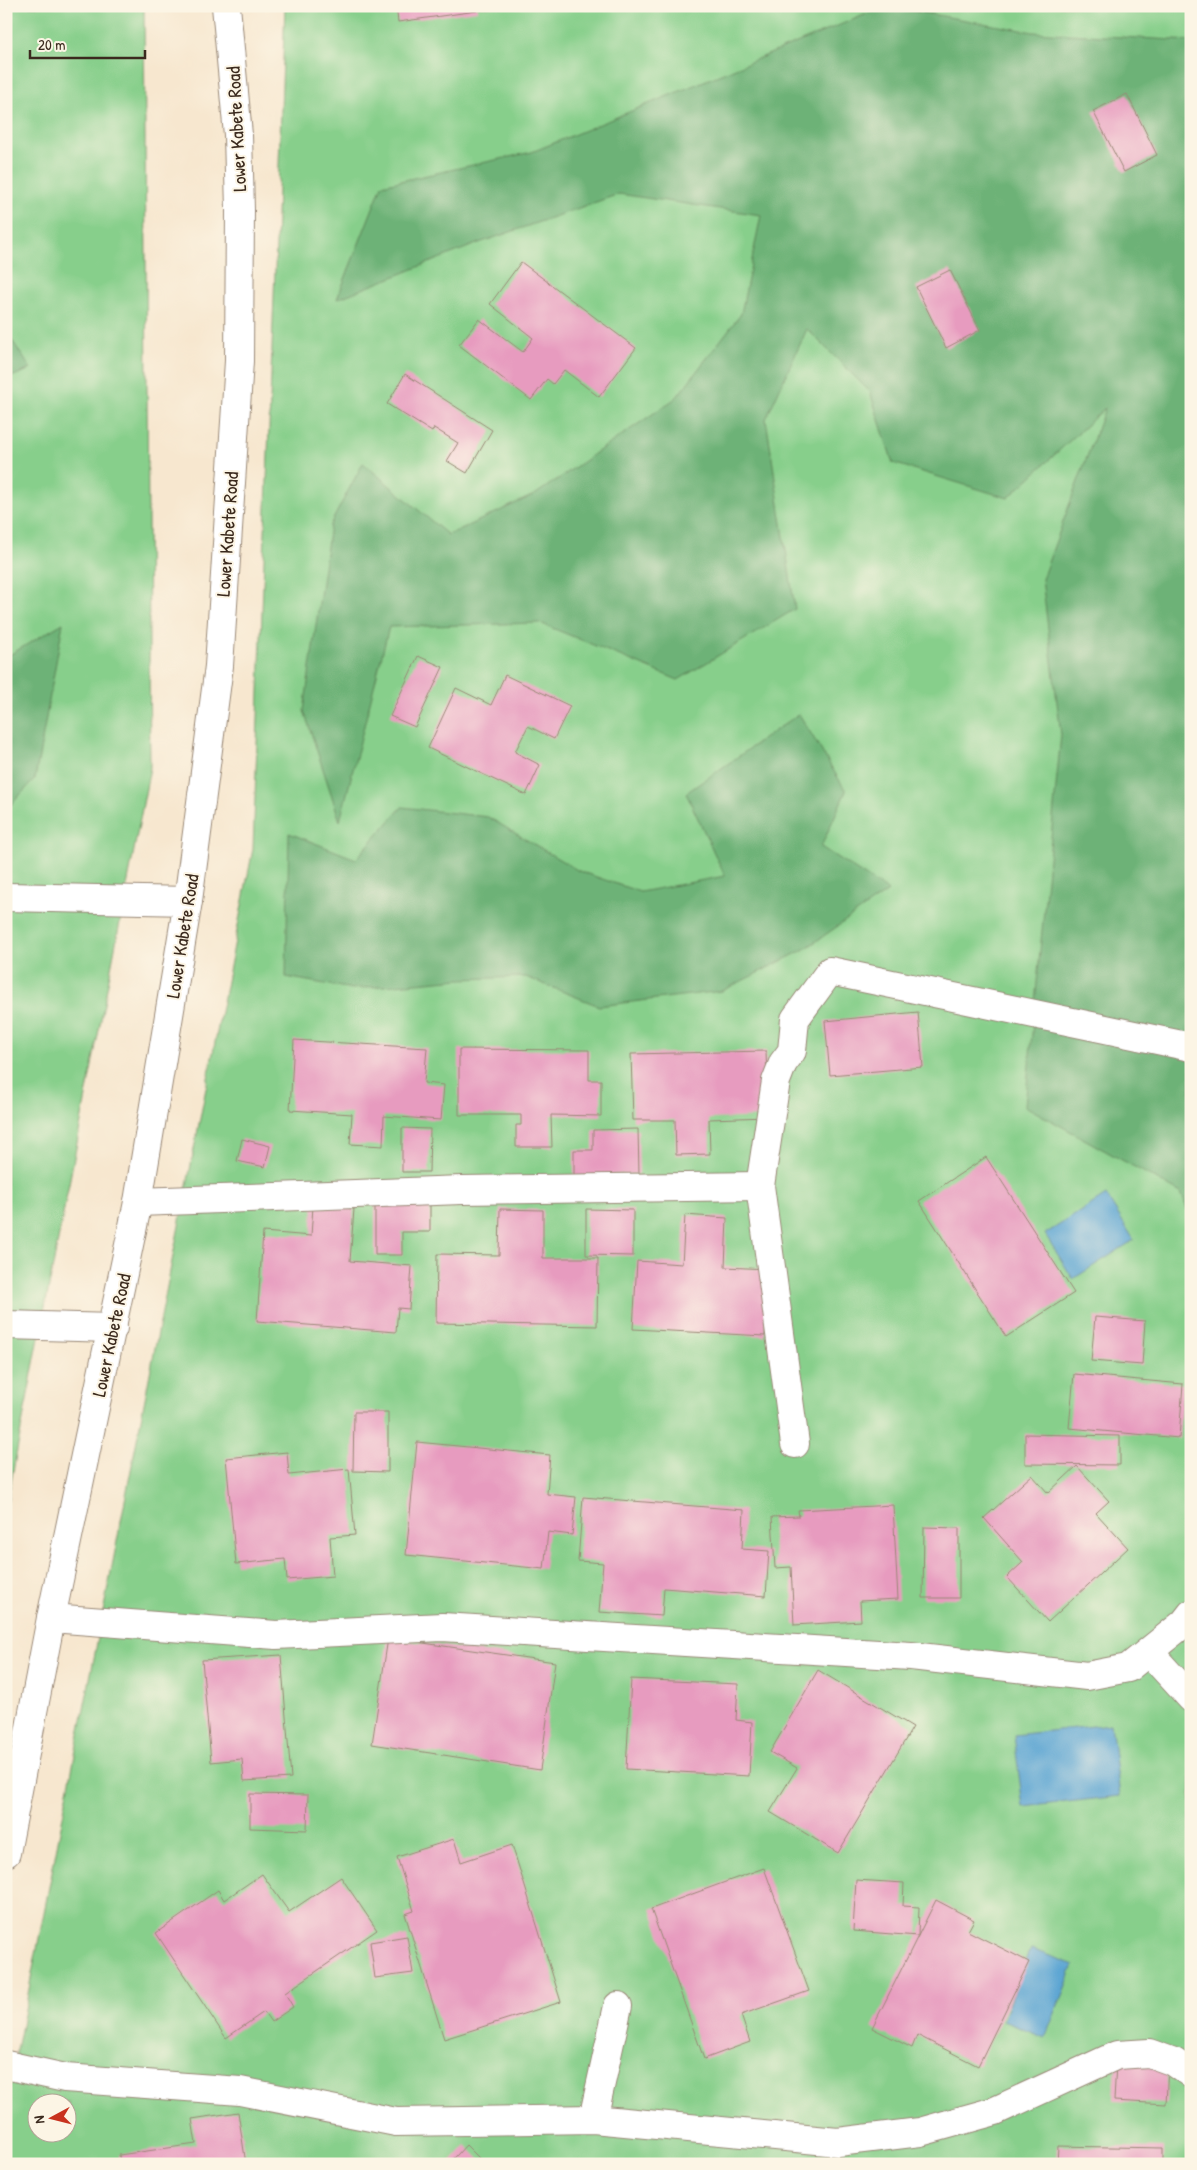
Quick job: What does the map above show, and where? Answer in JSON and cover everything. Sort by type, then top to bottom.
[{"type":"street","name":"Lower Kabete Road","points":[[6,1853],[10,1818],[138,1202],[188,901],[219,666],[239,361],[240,210],[238,135],[226,6]]},
{"type":"street","points":[[6,897],[188,901]]},
{"type":"street","points":[[794,1444],[760,1186],[776,1082],[783,1063],[792,1051],[795,1019],[830,971],[1191,1047]]},
{"type":"street","points":[[138,1202],[462,1190],[760,1186]]},
{"type":"street","points":[[6,1325],[113,1328]]},
{"type":"street","points":[[51,1618],[276,1635],[442,1627],[911,1656],[1087,1676],[1128,1668],[1184,1623],[1191,1614]]},
{"type":"street","points":[[1149,1652],[1191,1698]]},
{"type":"street","points":[[593,2119],[618,2006]]},
{"type":"street","points":[[6,2065],[65,2078],[240,2091],[396,2122],[593,2119],[838,2142],[920,2132],[995,2112],[1117,2055],[1149,2053],[1174,2062],[1191,2074]]},
{"type":"green space","points":[[6,6],[144,6],[150,768],[6,1507]]},
{"type":"green space","points":[[285,6],[1191,6],[1191,2164],[6,2164],[6,2106],[253,849]]},
{"type":"green space","points":[[886,6],[1033,32],[1191,41],[1191,1219],[1181,1193],[1025,1106],[1061,735],[1042,579],[1105,408],[1008,498],[893,463],[870,392],[807,329],[766,419],[795,609],[678,680],[540,623],[389,627],[340,821],[304,711],[330,525],[363,463],[448,535],[536,494],[676,398],[741,314],[761,215],[619,194],[479,243],[337,299],[382,185],[532,152]]},
{"type":"green space","points":[[6,331],[31,369],[6,379]]},
{"type":"green space","points":[[63,623],[35,779],[6,810],[6,657]]},
{"type":"green space","points":[[799,714],[846,791],[821,847],[888,891],[805,949],[722,991],[599,1006],[526,977],[459,979],[352,989],[286,977],[289,833],[356,859],[402,807],[488,817],[579,871],[640,892],[725,876],[686,793]]},
{"type":"water","points":[[1106,1195],[1134,1240],[1073,1279],[1045,1234]]},
{"type":"water","points":[[1111,1724],[1120,1796],[1023,1807],[1014,1735]]},
{"type":"water","points":[[1031,1949],[1074,1965],[1045,2038],[1003,2021]]},
{"type":"building","points":[[396,6],[477,6],[477,11],[398,22]]},
{"type":"building","points":[[1127,94],[1157,155],[1124,172],[1093,111]]},
{"type":"building","points":[[521,262],[636,348],[599,397],[564,370],[553,384],[547,379],[531,400],[459,345],[479,319],[523,352],[533,338],[490,304]]},
{"type":"building","points":[[950,270],[980,330],[946,348],[916,287]]},
{"type":"building","points":[[405,374],[492,430],[467,473],[447,461],[458,443],[434,428],[432,432],[387,404]]},
{"type":"building","points":[[418,656],[443,667],[415,727],[390,716]]},
{"type":"building","points":[[505,675],[570,706],[554,739],[528,726],[515,752],[540,765],[526,795],[428,748],[456,688],[491,705]]},
{"type":"building","points":[[918,1012],[923,1067],[830,1075],[825,1021]]},
{"type":"building","points":[[294,1040],[427,1048],[424,1083],[444,1085],[441,1120],[384,1116],[383,1146],[350,1144],[352,1114],[290,1110]]},
{"type":"building","points":[[459,1049],[589,1050],[589,1080],[601,1080],[601,1116],[551,1115],[552,1147],[516,1147],[516,1125],[521,1125],[521,1115],[459,1115]]},
{"type":"building","points":[[766,1051],[768,1117],[709,1119],[710,1154],[676,1155],[675,1120],[633,1120],[631,1054]]},
{"type":"building","points":[[402,1128],[430,1129],[429,1172],[402,1172]]},
{"type":"building","points":[[638,1129],[639,1174],[574,1176],[574,1150],[593,1150],[593,1130]]},
{"type":"building","points":[[242,1139],[270,1146],[265,1167],[237,1161]]},
{"type":"building","points":[[986,1157],[1074,1293],[1006,1337],[919,1201]]},
{"type":"building","points":[[375,1203],[430,1203],[430,1232],[402,1232],[402,1255],[375,1255]]},
{"type":"building","points":[[313,1206],[354,1209],[350,1261],[412,1266],[409,1309],[398,1308],[396,1332],[257,1321],[263,1232],[311,1236]]},
{"type":"building","points":[[500,1209],[543,1210],[543,1258],[598,1258],[597,1326],[436,1323],[437,1254],[499,1255]]},
{"type":"building","points":[[586,1209],[633,1210],[633,1256],[586,1255]]},
{"type":"building","points":[[685,1215],[727,1218],[725,1267],[768,1269],[765,1336],[633,1329],[637,1261],[682,1264]]},
{"type":"building","points":[[1095,1317],[1145,1321],[1142,1365],[1091,1361]]},
{"type":"building","points":[[1074,1374],[1183,1384],[1179,1438],[1069,1428]]},
{"type":"building","points":[[354,1412],[388,1412],[388,1472],[353,1471]]},
{"type":"building","points":[[1025,1434],[1120,1436],[1120,1465],[1025,1464]]},
{"type":"building","points":[[417,1442],[550,1455],[547,1494],[576,1497],[572,1535],[548,1532],[544,1569],[406,1555]]},
{"type":"building","points":[[287,1452],[289,1475],[349,1469],[355,1535],[330,1537],[333,1576],[287,1580],[285,1559],[236,1564],[226,1458]]},
{"type":"building","points":[[1077,1466],[1109,1501],[1096,1513],[1128,1548],[1048,1622],[1007,1577],[1023,1562],[984,1518],[1032,1475],[1048,1493]]},
{"type":"building","points":[[583,1497],[744,1510],[742,1549],[769,1551],[766,1596],[664,1588],[662,1616],[599,1612],[603,1563],[578,1561]]},
{"type":"building","points":[[893,1505],[898,1599],[860,1601],[861,1621],[794,1625],[791,1567],[775,1568],[772,1517],[799,1516],[798,1510]]},
{"type":"building","points":[[924,1527],[959,1528],[959,1598],[923,1598]]},
{"type":"building","points":[[388,1638],[555,1662],[540,1770],[372,1744]]},
{"type":"building","points":[[281,1655],[291,1778],[244,1781],[242,1759],[211,1762],[202,1660]]},
{"type":"building","points":[[818,1670],[913,1727],[838,1853],[770,1812],[797,1768],[770,1752]]},
{"type":"building","points":[[631,1679],[738,1684],[736,1720],[752,1722],[749,1776],[626,1769]]},
{"type":"building","points":[[250,1794],[308,1795],[307,1830],[250,1828]]},
{"type":"building","points":[[454,1839],[461,1862],[512,1845],[561,2002],[444,2039],[405,1914],[414,1911],[397,1857]]},
{"type":"building","points":[[764,1868],[809,1991],[741,2015],[750,2042],[704,2059],[651,1909]]},
{"type":"building","points":[[262,1874],[289,1912],[341,1877],[377,1930],[285,1993],[293,2007],[271,2022],[264,2012],[226,2038],[156,1933],[218,1890],[224,1900]]},
{"type":"building","points":[[856,1880],[904,1883],[903,1906],[919,1907],[918,1936],[853,1931]]},
{"type":"building","points":[[936,1900],[974,1920],[968,1931],[1029,1962],[978,2066],[917,2035],[912,2048],[872,2028]]},
{"type":"building","points":[[407,1936],[413,1973],[375,1978],[370,1942]]},
{"type":"building","points":[[1116,2062],[1168,2065],[1166,2104],[1114,2101]]},
{"type":"building","points":[[238,2112],[246,2164],[120,2164],[119,2155],[196,2144],[192,2119]]},
{"type":"building","points":[[466,2145],[485,2164],[449,2164]]},
{"type":"building","points":[[1058,2146],[1163,2148],[1163,2164],[1057,2164]]}]
